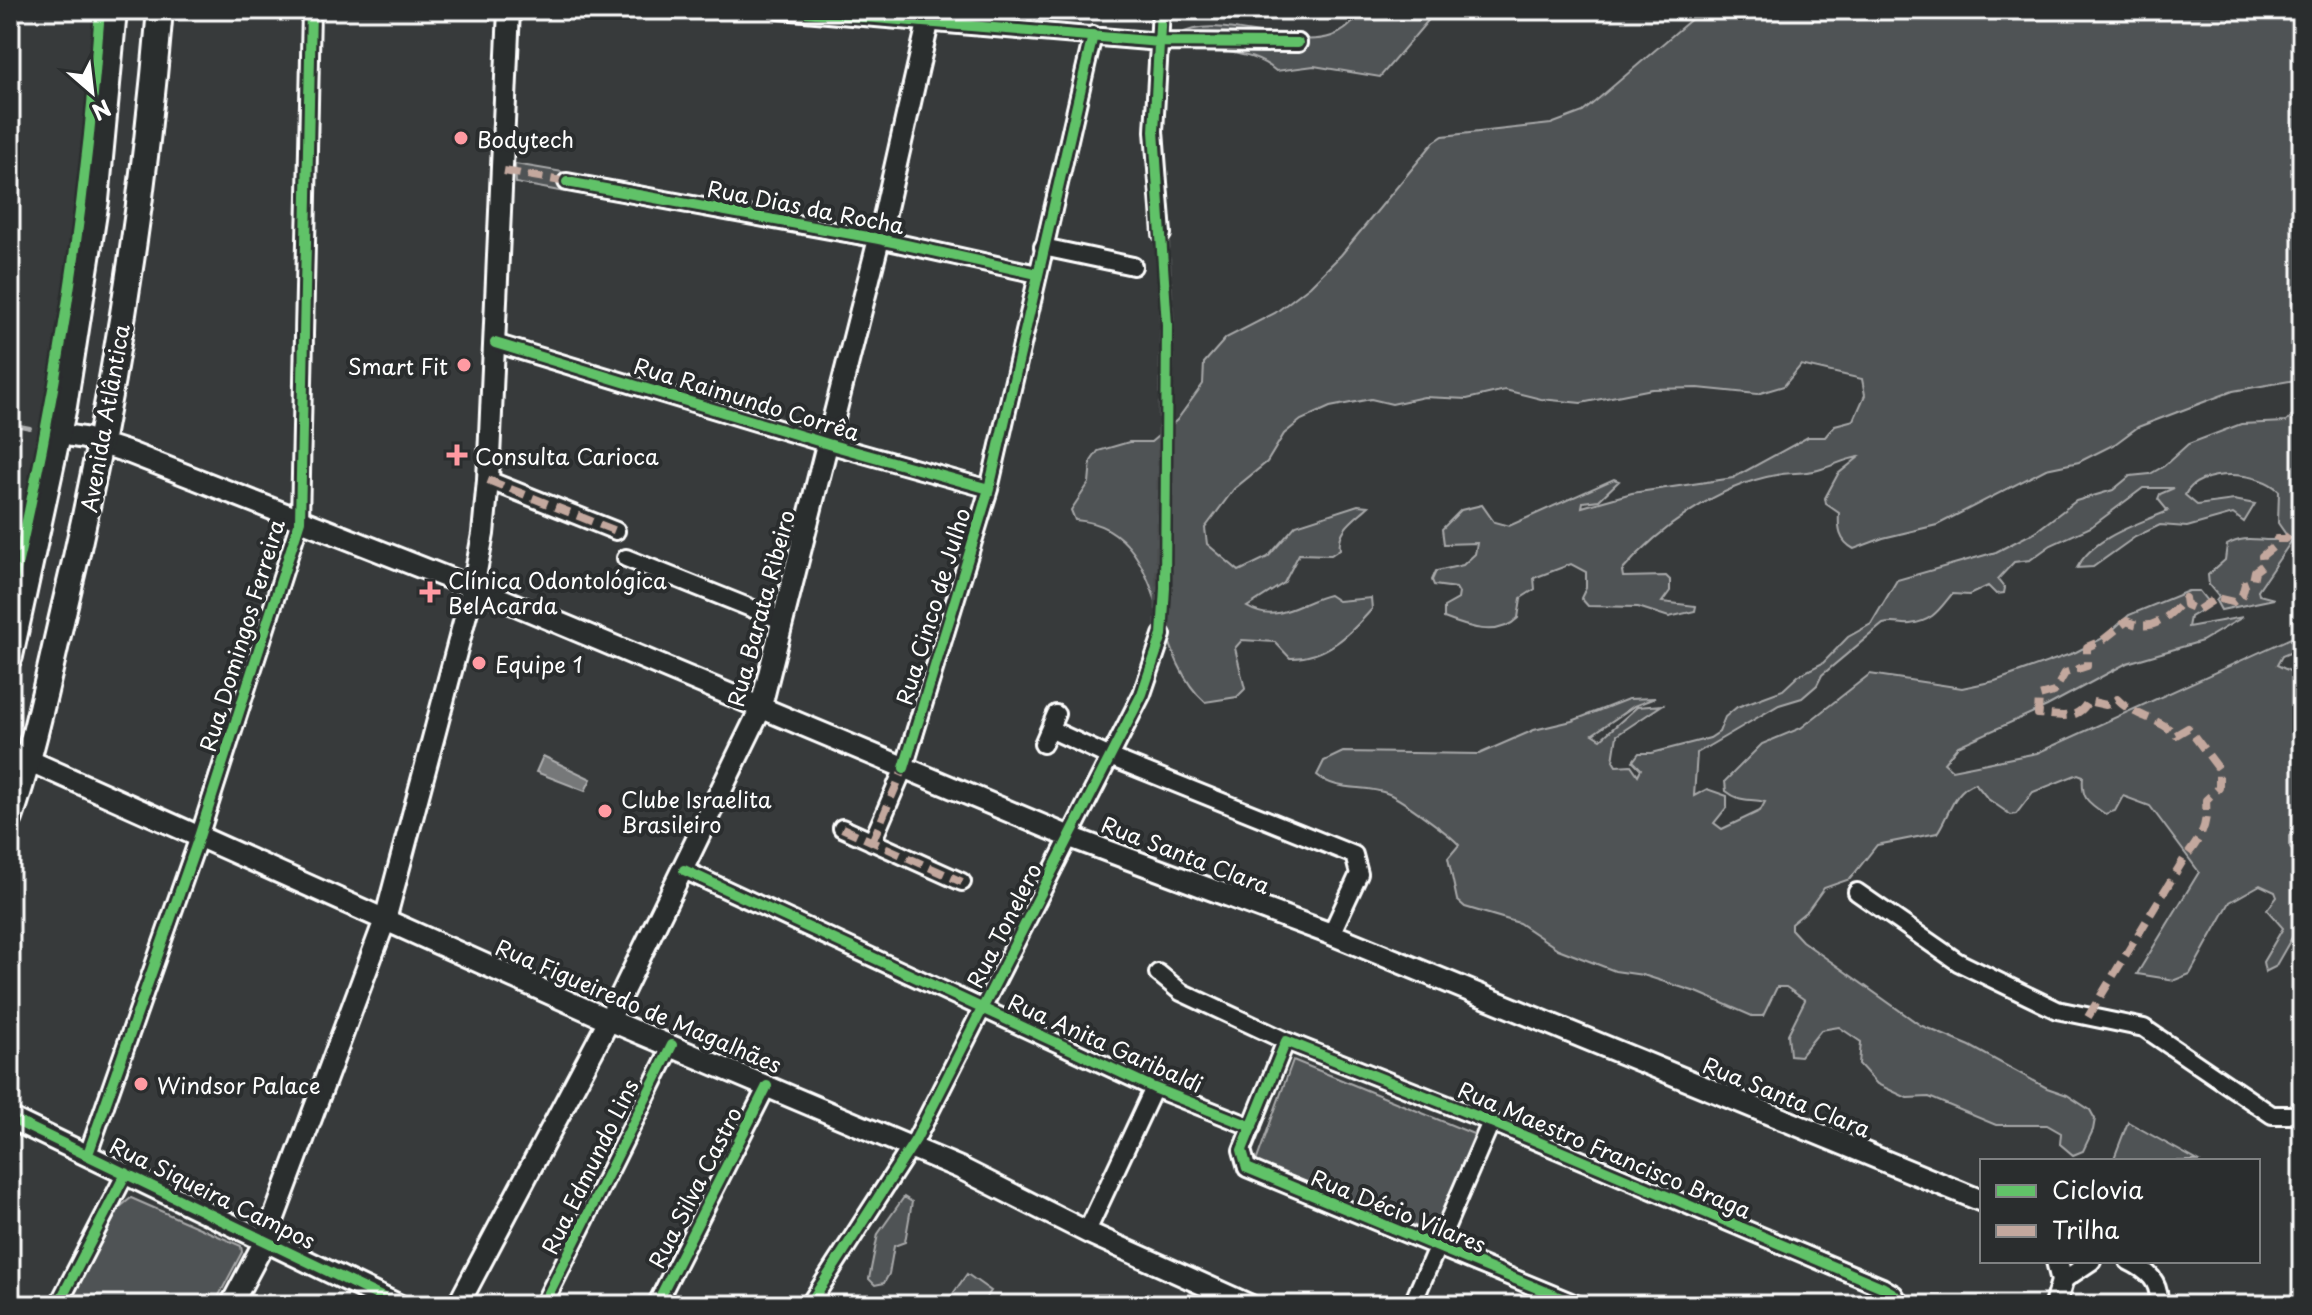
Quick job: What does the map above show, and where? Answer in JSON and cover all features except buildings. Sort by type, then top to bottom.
[{"type":"highway","name":"Avenida Atlântica","points":[[10,656],[59,434],[96,200],[114,10]]},
{"type":"highway","name":"Avenida Atlântica","points":[[10,818],[19,756],[102,443],[138,230],[160,10]]},
{"type":"main road","points":[[231,1305],[266,1239],[385,920],[473,588],[483,534],[488,480],[509,10]]},
{"type":"main road","name":"Rua Barata Ribeiro","points":[[458,1305],[609,1020],[760,710],[879,239],[931,16]]},
{"type":"main road","name":"Rua Santa Clara","points":[[59,434],[102,443],[473,588],[1070,837],[1331,934],[1980,1200]]},
{"type":"main road","name":"Rua Figueiredo de Magalhães","points":[[19,756],[609,1020],[911,1147],[1087,1231],[1209,1297],[1249,1305]]},
{"type":"main road","name":"Rua Siqueira Campos","points":[[10,1118],[398,1305]]},
{"type":"main road","points":[[2055,1305],[2062,1281],[2058,1263]]},
{"type":"street","name":"Rua Domingos Ferreira","points":[[88,1154],[199,837],[300,521],[311,10]]},
{"type":"street","points":[[780,10],[931,16],[1160,42],[1298,43]]},
{"type":"street","points":[[1161,10],[1154,131],[1162,234]]},
{"type":"street","name":"Rua Cinco de Julho","points":[[872,842],[904,768],[989,489],[1093,35]]},
{"type":"street","name":"Rua Dias da Rocha","points":[[567,182],[879,239],[1037,274]]},
{"type":"street","points":[[1043,247],[1133,266]]},
{"type":"street","name":"Rua Raimundo Corrêa","points":[[495,343],[828,444],[989,489]]},
{"type":"street","points":[[488,480],[616,531]]},
{"type":"street","points":[[626,558],[783,621]]},
{"type":"street","name":"Rua Tonelero","points":[[809,1305],[911,1147],[1142,694],[1162,635]]},
{"type":"street","points":[[1050,729],[1110,757],[1354,855],[1359,874],[1331,934]]},
{"type":"street","points":[[842,828],[962,882]]},
{"type":"street","name":"Rua Anita Garibaldi","points":[[684,870],[1154,1088],[1252,1127]]},
{"type":"street","points":[[1857,892],[1958,962],[2057,1010],[2144,1028],[2272,1115],[2302,1115]]},
{"type":"street","name":"Rua Maestro Francisco Braga","points":[[1158,973],[1181,992],[1286,1041],[1491,1122],[1882,1287],[1894,1294],[1901,1305]]},
{"type":"street","points":[[1252,1127],[1286,1041]]},
{"type":"street","name":"Rua Edmundo Lins","points":[[543,1305],[672,1045]]},
{"type":"street","name":"Rua Silva Castro","points":[[656,1305],[767,1086]]},
{"type":"street","points":[[1087,1231],[1154,1088]]},
{"type":"street","points":[[1412,1305],[1491,1122]]},
{"type":"street","name":"Rua Décio Vilares","points":[[1252,1127],[1241,1156],[1252,1171],[1578,1305]]},
{"type":"street","points":[[58,1305],[126,1173]]},
{"type":"street","points":[[2062,1281],[2089,1263]]},
{"type":"street","points":[[2131,1263],[2149,1274],[2157,1285],[2158,1305]]},
{"type":"shaded area","points":[[1366,10],[1437,10],[1380,77],[1314,66],[1276,71],[1253,58],[1202,46],[1178,35],[1213,27],[1315,39],[1342,32]]},
{"type":"shaded area","points":[[1702,10],[2302,10],[2302,387],[2295,380],[2233,391],[2138,427],[2115,444],[2079,462],[2046,469],[1937,525],[1883,538],[1854,549],[1842,538],[1839,513],[1826,504],[1825,498],[1838,474],[1859,457],[1813,471],[1755,480],[1712,498],[1672,524],[1622,571],[1623,577],[1666,576],[1670,580],[1670,591],[1662,602],[1696,606],[1695,611],[1669,617],[1638,607],[1588,606],[1581,598],[1586,588],[1586,572],[1571,564],[1534,578],[1535,589],[1521,598],[1518,618],[1501,628],[1492,629],[1472,627],[1444,618],[1444,607],[1458,599],[1459,593],[1456,588],[1434,585],[1432,580],[1436,571],[1463,565],[1475,554],[1477,543],[1444,544],[1442,529],[1461,510],[1482,505],[1494,522],[1509,526],[1614,479],[1619,481],[1599,500],[1583,502],[1582,507],[1632,493],[1733,478],[1808,437],[1825,437],[1835,425],[1854,420],[1865,395],[1862,379],[1801,365],[1784,386],[1757,394],[1698,388],[1652,389],[1581,403],[1541,399],[1505,390],[1467,399],[1424,397],[1392,404],[1371,399],[1330,407],[1301,420],[1284,434],[1267,462],[1234,489],[1205,528],[1207,544],[1239,571],[1268,557],[1296,525],[1358,505],[1369,506],[1344,530],[1340,549],[1331,555],[1299,554],[1284,583],[1247,607],[1258,612],[1279,613],[1329,595],[1338,601],[1371,598],[1372,609],[1326,650],[1303,657],[1290,658],[1275,642],[1242,640],[1235,648],[1245,689],[1237,697],[1205,702],[1187,680],[1174,654],[1154,595],[1127,544],[1105,528],[1075,520],[1071,510],[1089,483],[1091,461],[1098,451],[1129,442],[1151,442],[1177,420],[1203,384],[1204,363],[1226,338],[1275,313],[1310,286],[1341,255],[1434,142],[1443,136],[1551,124],[1583,112]]},
{"type":"shaded area","points":[[515,164],[569,173],[565,192],[516,183]]},
{"type":"shaded area","points":[[2302,406],[2302,488],[2295,536],[2258,590],[2259,595],[2274,599],[2221,610],[2216,601],[2219,597],[2209,585],[2208,575],[2225,560],[2227,545],[2243,539],[2273,540],[2287,536],[2278,523],[2279,491],[2270,484],[2244,476],[2215,476],[2202,480],[2185,495],[2197,505],[2234,500],[2255,504],[2244,522],[2233,514],[2187,527],[2160,525],[2135,537],[2093,567],[2077,568],[2084,557],[2105,540],[2168,511],[2158,499],[2160,494],[2174,488],[2143,488],[2091,527],[2051,545],[2030,560],[2014,562],[1998,579],[2005,588],[2004,593],[1996,594],[1988,586],[1969,595],[1952,594],[1936,613],[1925,620],[1910,624],[1883,624],[1822,675],[1817,685],[1802,698],[1779,705],[1697,753],[1694,796],[1707,789],[1727,796],[1727,807],[1714,823],[1722,829],[1760,811],[1765,802],[1731,795],[1726,791],[1725,781],[1762,744],[1801,728],[1870,674],[1962,688],[1995,681],[2076,652],[2105,637],[2129,615],[2188,591],[2199,591],[2210,605],[2190,617],[2188,627],[2243,617],[2202,641],[2127,663],[2047,706],[1958,746],[1944,763],[1952,770],[2037,753],[2302,633],[2302,648],[2282,656],[2277,665],[2302,677],[2302,828],[2290,836],[2290,847],[2302,865],[2302,920],[2275,967],[2265,972],[2263,962],[2283,928],[2267,910],[2277,897],[2275,892],[2260,885],[2230,902],[2190,974],[2175,980],[2137,974],[2199,872],[2150,806],[2123,796],[2115,811],[2105,814],[2086,799],[2083,776],[2078,774],[2033,792],[2016,814],[2011,815],[1988,799],[1975,783],[1968,786],[1956,797],[1937,833],[1877,845],[1850,879],[1824,888],[1808,910],[1791,924],[1791,929],[1802,941],[1920,1025],[1970,1046],[2047,1088],[2067,1095],[2090,1110],[2095,1119],[2093,1130],[2083,1151],[2073,1155],[2060,1144],[2061,1133],[2047,1125],[1996,1125],[1929,1097],[1907,1098],[1877,1084],[1859,1064],[1861,1042],[1839,1027],[1821,1030],[1800,1056],[1790,1055],[1788,1034],[1805,1000],[1786,987],[1777,987],[1763,1016],[1752,1016],[1699,993],[1643,975],[1615,971],[1558,949],[1519,923],[1465,907],[1457,900],[1448,858],[1459,845],[1454,840],[1389,794],[1334,784],[1317,775],[1324,761],[1343,752],[1479,754],[1534,730],[1572,721],[1628,699],[1655,698],[1634,706],[1593,734],[1601,739],[1637,707],[1662,705],[1617,735],[1613,761],[1616,766],[1631,765],[1638,775],[1641,769],[1633,761],[1639,753],[1652,753],[1710,738],[1719,732],[1725,717],[1737,707],[1783,690],[1799,675],[1823,663],[1848,637],[1871,624],[1897,580],[1996,552],[2035,532],[2076,501],[2113,490],[2130,476],[2150,474],[2188,444],[2241,424],[2286,422]]},
{"type":"shaded area","points":[[543,756],[591,779],[585,791],[536,772]]},
{"type":"shaded area","points":[[1293,1060],[1476,1135],[1433,1233],[1256,1162]]},
{"type":"shaded area","points":[[2128,1122],[2194,1159],[2114,1159]]},
{"type":"shaded area","points":[[904,1197],[912,1202],[905,1242],[894,1246],[889,1274],[884,1283],[875,1285],[869,1279],[878,1234]]},
{"type":"shaded area","points":[[131,1198],[241,1246],[242,1252],[214,1305],[68,1305],[120,1207]]},
{"type":"shaded area","points":[[967,1274],[991,1291],[981,1305],[945,1305]]},
{"type":"waterway","points":[[10,424],[30,428]]},
{"type":"tunnel","points":[[1162,234],[1167,325],[1162,635]]},
{"type":"marked path","points":[[504,171],[567,182]]},
{"type":"marked path","points":[[488,480],[616,531]]},
{"type":"marked path","points":[[2088,1017],[2199,838],[2206,818],[2206,800],[2219,788],[2219,769],[2188,728],[2176,735],[2117,699],[2106,705],[2088,701],[2079,712],[2060,716],[2038,714],[2039,696],[2054,692],[2065,673],[2087,666],[2087,647],[2103,640],[2127,621],[2144,626],[2159,622],[2185,598],[2186,605],[2198,610],[2216,598],[2233,602],[2242,595],[2245,584],[2253,581],[2255,571],[2263,565],[2262,556],[2277,539],[2286,539],[2302,520]]},
{"type":"marked path","points":[[872,842],[904,768]]},
{"type":"marked path","points":[[842,828],[962,882]]},
{"type":"cycle path","points":[[10,596],[42,451],[67,305],[78,232],[100,10]]},
{"type":"cycle path","points":[[88,1154],[199,837],[300,521],[311,10]]},
{"type":"cycle path","points":[[780,10],[1160,42],[1298,43]]},
{"type":"cycle path","points":[[809,1305],[916,1139],[1142,694],[1162,635],[1167,325],[1154,131],[1161,10]]},
{"type":"cycle path","points":[[904,768],[989,489],[1093,35]]},
{"type":"cycle path","points":[[567,182],[879,239],[1037,274]]},
{"type":"cycle path","points":[[495,343],[828,444],[989,489]]},
{"type":"cycle path","points":[[684,870],[1154,1088],[1252,1127]]},
{"type":"cycle path","points":[[1578,1305],[1247,1168],[1242,1150],[1286,1041],[1491,1122],[1882,1287],[1894,1294],[1901,1305]]},
{"type":"cycle path","points":[[543,1305],[672,1045]]},
{"type":"cycle path","points":[[656,1305],[767,1086]]},
{"type":"cycle path","points":[[10,1118],[398,1305]]},
{"type":"cycle path","points":[[58,1305],[126,1173]]},
{"type":"place","name":"Bodytech","points":[[461,138]]},
{"type":"place","name":"Smart Fit","points":[[464,365]]},
{"type":"place","name":"Consulta Carioca","points":[[457,455]]},
{"type":"place","name":"Clínica Odontológica BelAcarda","points":[[430,592]]},
{"type":"place","name":"Equipe 1","points":[[479,663]]},
{"type":"place","name":"Clube Israelita Brasileiro","points":[[605,811]]},
{"type":"place","name":"Windsor Palace","points":[[141,1084]]}]
